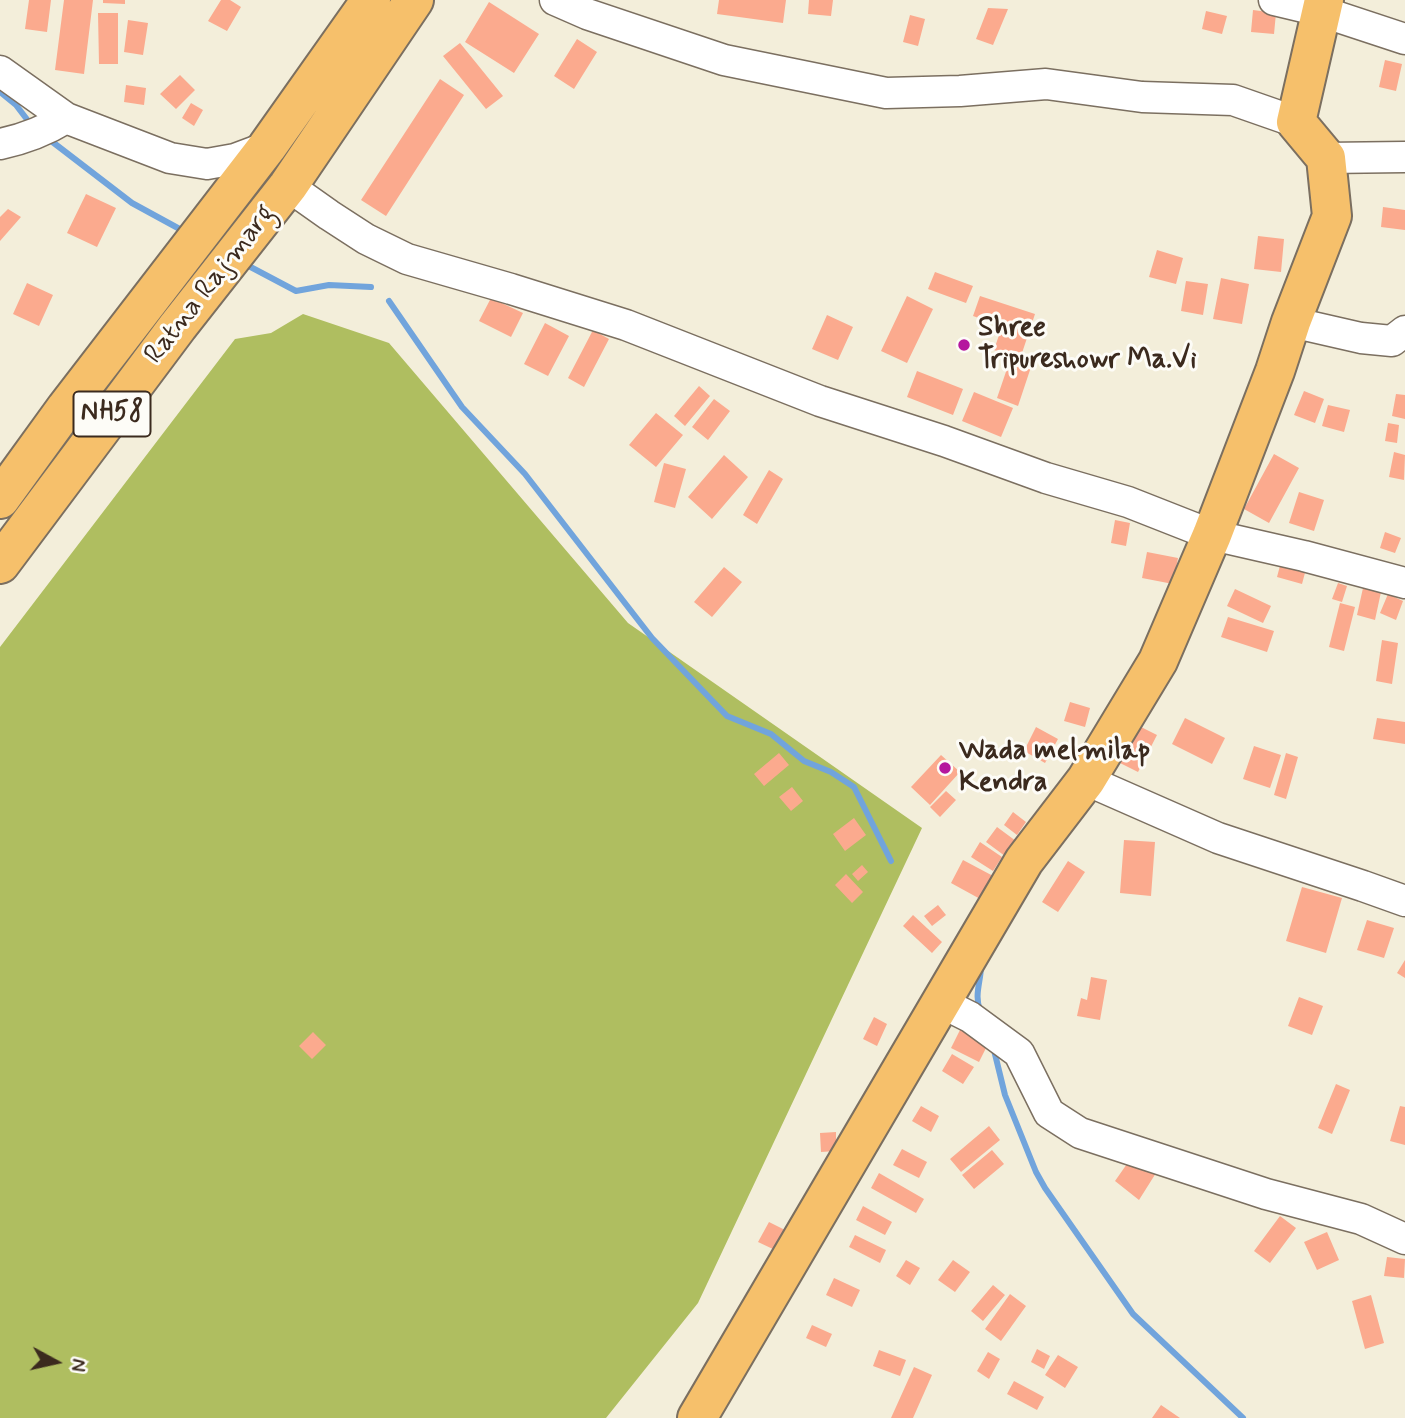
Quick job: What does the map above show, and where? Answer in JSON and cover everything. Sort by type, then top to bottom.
[{"type":"main road","name":"Ratna Rajmarg","points":[[0,499],[66,408],[256,160],[371,0]]},
{"type":"main road","name":"Ratna Rajmarg","points":[[0,564],[284,191],[414,0]]},
{"type":"main road","points":[[697,1418],[1024,862],[1086,780],[1158,661],[1212,535],[1332,216],[1326,158],[1296,121],[1322,6]]},
{"type":"street","points":[[555,0],[587,14],[724,60],[886,93],[960,91],[1046,84],[1142,97],[1233,100],[1296,121]]},
{"type":"street","points":[[1274,0],[1322,6],[1405,39]]},
{"type":"street","points":[[0,71],[35,133],[208,164],[235,159],[256,160]]},
{"type":"street","points":[[1326,158],[1405,157]]},
{"type":"street","points":[[284,191],[366,239],[407,259],[626,325],[820,401],[944,441],[1046,478],[1128,502],[1212,535],[1405,583]]},
{"type":"street","points":[[1291,322],[1361,338],[1392,341],[1405,331]]},
{"type":"street","points":[[1086,780],[1218,838],[1405,901]]},
{"type":"street","points":[[948,989],[970,1017],[1019,1053],[1049,1113],[1080,1133],[1266,1195],[1361,1219],[1405,1238]]},
{"type":"green space","points":[[303,314],[389,343],[628,623],[922,828],[698,1303],[606,1418],[0,1418],[0,647],[235,339],[271,333]]},
{"type":"building","points":[[29,0],[51,0],[47,32],[25,29]]},
{"type":"building","points":[[64,0],[93,0],[84,74],[55,70]]},
{"type":"building","points":[[103,0],[125,0],[125,4],[103,3]]},
{"type":"building","points":[[221,0],[230,0],[241,7],[227,31],[208,21]]},
{"type":"building","points":[[719,0],[786,0],[783,23],[717,14]]},
{"type":"building","points":[[809,0],[833,0],[831,16],[808,14]]},
{"type":"building","points":[[489,2],[539,34],[514,73],[465,42]]},
{"type":"building","points":[[988,8],[1008,9],[993,45],[976,39]]},
{"type":"building","points":[[1253,10],[1276,13],[1274,34],[1251,32]]},
{"type":"building","points":[[1206,11],[1227,16],[1222,34],[1202,29]]},
{"type":"building","points":[[98,13],[118,13],[118,64],[99,64]]},
{"type":"building","points":[[910,15],[925,19],[918,46],[903,42]]},
{"type":"building","points":[[128,20],[148,23],[143,55],[124,52]]},
{"type":"building","points":[[577,39],[597,52],[574,89],[554,76]]},
{"type":"building","points":[[460,43],[503,96],[486,109],[443,56]]},
{"type":"building","points":[[1385,60],[1402,64],[1396,91],[1379,87]]},
{"type":"building","points":[[180,75],[195,90],[176,109],[160,94]]},
{"type":"building","points":[[440,79],[464,95],[386,216],[361,200]]},
{"type":"building","points":[[126,85],[146,88],[144,105],[124,102]]},
{"type":"building","points":[[191,103],[203,110],[194,126],[182,118]]},
{"type":"building","points":[[86,194],[116,208],[97,247],[67,233]]},
{"type":"building","points":[[1383,207],[1405,210],[1405,230],[1381,227]]},
{"type":"building","points":[[8,209],[21,217],[0,241],[0,217]]},
{"type":"building","points":[[1258,236],[1284,239],[1281,272],[1254,269]]},
{"type":"building","points":[[1157,250],[1183,258],[1176,284],[1149,277]]},
{"type":"building","points":[[935,272],[973,286],[966,303],[928,289]]},
{"type":"building","points":[[1221,278],[1249,284],[1242,324],[1213,319]]},
{"type":"building","points":[[1186,281],[1208,284],[1203,315],[1181,311]]},
{"type":"building","points":[[27,283],[53,295],[39,326],[13,314]]},
{"type":"building","points":[[907,296],[933,309],[907,363],[881,351]]},
{"type":"building","points":[[980,296],[1035,314],[1020,359],[994,350],[1002,326],[973,316]]},
{"type":"building","points":[[491,298],[523,313],[511,337],[479,321]]},
{"type":"building","points":[[827,315],[853,327],[838,360],[812,349]]},
{"type":"building","points":[[545,323],[569,336],[548,376],[524,364]]},
{"type":"building","points":[[593,330],[609,339],[584,387],[568,378]]},
{"type":"building","points":[[1010,360],[1031,367],[1018,406],[997,398]]},
{"type":"building","points":[[917,371],[963,389],[953,415],[907,397]]},
{"type":"building","points":[[699,386],[710,396],[685,426],[674,416]]},
{"type":"building","points":[[1304,391],[1324,399],[1315,423],[1294,415]]},
{"type":"building","points":[[974,392],[1013,408],[1001,437],[962,421]]},
{"type":"building","points":[[1396,394],[1405,395],[1405,419],[1392,416]]},
{"type":"building","points":[[714,399],[730,411],[708,440],[692,427]]},
{"type":"building","points":[[1328,405],[1350,410],[1344,432],[1322,426]]},
{"type":"building","points":[[656,413],[683,435],[656,467],[629,445]]},
{"type":"building","points":[[1388,423],[1399,425],[1397,443],[1385,441]]},
{"type":"building","points":[[1394,452],[1405,455],[1404,480],[1389,477]]},
{"type":"building","points":[[1274,454],[1299,468],[1269,523],[1244,509]]},
{"type":"building","points":[[724,455],[748,477],[712,519],[688,497]]},
{"type":"building","points":[[664,463],[686,469],[675,508],[654,502]]},
{"type":"building","points":[[769,470],[783,479],[757,524],[743,515]]},
{"type":"building","points":[[1299,492],[1324,500],[1314,531],[1289,523]]},
{"type":"building","points":[[1115,520],[1130,523],[1126,546],[1111,543]]},
{"type":"building","points":[[1385,532],[1401,538],[1395,553],[1380,548]]},
{"type":"building","points":[[1147,552],[1178,558],[1173,584],[1142,578]]},
{"type":"building","points":[[1281,562],[1306,569],[1302,584],[1277,577]]},
{"type":"building","points":[[724,567],[742,582],[712,617],[694,602]]},
{"type":"building","points":[[1338,583],[1347,586],[1342,602],[1332,599]]},
{"type":"building","points":[[1363,588],[1381,592],[1375,620],[1357,615]]},
{"type":"building","points":[[1235,589],[1271,606],[1263,623],[1227,606]]},
{"type":"building","points":[[1388,594],[1403,601],[1396,620],[1380,613]]},
{"type":"building","points":[[1340,603],[1355,607],[1344,651],[1329,647]]},
{"type":"building","points":[[1228,617],[1274,631],[1267,652],[1221,637]]},
{"type":"building","points":[[1382,640],[1398,643],[1392,684],[1376,681]]},
{"type":"building","points":[[1070,702],[1090,708],[1085,727],[1064,721]]},
{"type":"building","points":[[1185,718],[1225,738],[1212,764],[1172,744]]},
{"type":"building","points":[[1377,718],[1405,722],[1405,744],[1373,739]]},
{"type":"building","points":[[1139,726],[1157,735],[1138,772],[1120,763]]},
{"type":"building","points":[[1036,727],[1058,739],[1045,763],[1024,751]]},
{"type":"building","points":[[1254,746],[1281,755],[1270,788],[1243,779]]},
{"type":"building","points":[[779,753],[789,765],[764,786],[754,774]]},
{"type":"building","points":[[1286,753],[1298,757],[1286,799],[1274,795]]},
{"type":"building","points":[[941,755],[960,772],[930,805],[911,787]]},
{"type":"building","points":[[792,787],[803,801],[791,811],[779,797]]},
{"type":"building","points":[[946,791],[956,800],[940,817],[930,807]]},
{"type":"building","points":[[1013,812],[1026,822],[1017,835],[1004,825]]},
{"type":"building","points":[[854,818],[866,835],[845,851],[833,834]]},
{"type":"building","points":[[997,827],[1020,844],[1009,859],[986,842]]},
{"type":"building","points":[[1124,840],[1155,842],[1151,896],[1120,893]]},
{"type":"building","points":[[980,842],[1002,857],[993,871],[971,857]]},
{"type":"building","points":[[963,860],[995,877],[982,900],[951,883]]},
{"type":"building","points":[[1068,861],[1085,872],[1058,912],[1042,902]]},
{"type":"building","points":[[862,865],[868,872],[858,881],[852,874]]},
{"type":"building","points":[[846,874],[863,892],[852,903],[835,885]]},
{"type":"building","points":[[1302,887],[1342,898],[1326,953],[1286,941]]},
{"type":"building","points":[[938,905],[946,915],[932,926],[924,916]]},
{"type":"building","points":[[913,915],[942,942],[932,953],[903,926]]},
{"type":"building","points":[[1367,920],[1394,928],[1384,958],[1357,950]]},
{"type":"building","points":[[1405,960],[1405,978],[1397,973]]},
{"type":"building","points":[[1091,977],[1107,980],[1100,1020],[1077,1016],[1081,998],[1087,1000]]},
{"type":"building","points":[[1299,997],[1323,1006],[1312,1035],[1288,1026]]},
{"type":"building","points":[[874,1017],[887,1024],[877,1046],[863,1039]]},
{"type":"building","points":[[961,1028],[989,1042],[979,1062],[951,1048]]},
{"type":"building","points":[[313,1032],[326,1045],[312,1059],[299,1046]]},
{"type":"building","points":[[952,1054],[974,1067],[963,1084],[942,1071]]},
{"type":"building","points":[[1336,1084],[1350,1090],[1332,1134],[1318,1128]]},
{"type":"building","points":[[921,1106],[939,1116],[931,1132],[912,1121]]},
{"type":"building","points":[[1400,1106],[1405,1107],[1405,1145],[1390,1141]]},
{"type":"building","points":[[989,1126],[1000,1140],[961,1172],[950,1159]]},
{"type":"building","points":[[836,1132],[836,1151],[821,1152],[820,1133]]},
{"type":"building","points":[[902,1149],[927,1162],[919,1178],[893,1165]]},
{"type":"building","points":[[992,1150],[1004,1164],[974,1189],[962,1175]]},
{"type":"building","points":[[1129,1161],[1156,1173],[1139,1200],[1115,1181]]},
{"type":"building","points":[[879,1173],[924,1199],[916,1213],[871,1188]]},
{"type":"building","points":[[863,1206],[892,1222],[885,1235],[856,1220]]},
{"type":"building","points":[[1280,1216],[1296,1228],[1270,1263],[1254,1251]]},
{"type":"building","points":[[769,1222],[785,1230],[775,1250],[758,1242]]},
{"type":"building","points":[[1327,1232],[1339,1260],[1317,1270],[1304,1242]]},
{"type":"building","points":[[855,1235],[886,1250],[880,1263],[849,1247]]},
{"type":"building","points":[[1387,1257],[1405,1259],[1404,1278],[1384,1276]]},
{"type":"building","points":[[906,1260],[920,1268],[910,1285],[896,1276]]},
{"type":"building","points":[[953,1260],[970,1272],[955,1292],[938,1280]]},
{"type":"building","points":[[834,1278],[860,1290],[852,1307],[826,1295]]},
{"type":"building","points":[[993,1285],[1005,1295],[983,1321],[971,1311]]},
{"type":"building","points":[[1010,1294],[1026,1306],[1001,1341],[985,1329]]},
{"type":"building","points":[[1371,1295],[1384,1343],[1365,1349],[1352,1301]]},
{"type":"building","points":[[812,1325],[832,1334],[826,1347],[806,1338]]},
{"type":"building","points":[[1037,1349],[1050,1356],[1044,1369],[1031,1362]]},
{"type":"building","points":[[879,1350],[906,1360],[900,1376],[873,1366]]},
{"type":"building","points":[[988,1352],[1000,1359],[989,1379],[977,1371]]},
{"type":"building","points":[[1058,1355],[1078,1367],[1065,1388],[1045,1375]]},
{"type":"building","points":[[914,1367],[932,1375],[913,1418],[891,1418]]},
{"type":"building","points":[[1014,1381],[1044,1397],[1037,1410],[1007,1394]]},
{"type":"building","points":[[1161,1405],[1180,1418],[1152,1418]]},
{"type":"waterway","points":[[0,92],[16,105],[32,126]]},
{"type":"waterway","points":[[46,137],[132,203],[187,233]]},
{"type":"waterway","points":[[243,263],[296,291],[329,285],[371,287]]},
{"type":"waterway","points":[[389,301],[462,407],[525,474],[652,638],[727,716],[771,734],[804,761],[831,772],[854,787],[891,861]]},
{"type":"waterway","points":[[980,1010],[978,993],[981,966]]},
{"type":"waterway","points":[[993,1046],[1005,1095],[1045,1188],[1133,1314],[1243,1418]]},
{"type":"place","name":"Shree Tripureshowr Ma.Vi","points":[[964,345]]},
{"type":"place","name":"Wada melmilap Kendra","points":[[945,768]]}]
